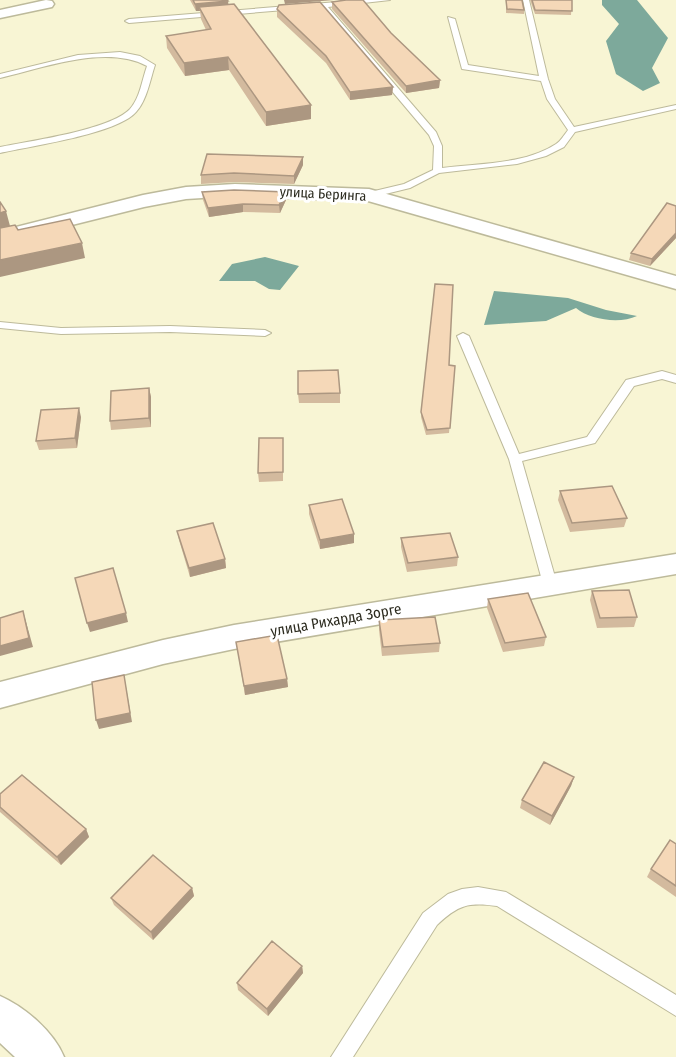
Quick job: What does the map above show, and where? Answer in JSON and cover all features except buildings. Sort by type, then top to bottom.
[{"type":"street","points":[[0,14],[47,4]]},
{"type":"street","name":"улица Беринга","points":[[0,237],[143,201],[186,193],[235,190],[369,195],[676,282]]},
{"type":"street","name":"улица Рихарда Зорге","points":[[0,695],[173,650],[676,564]]},
{"type":"street","points":[[0,1016],[44,1057]]},
{"type":"lane","points":[[129,21],[387,0]]},
{"type":"lane","points":[[526,0],[544,79],[551,99],[572,130]]},
{"type":"lane","points":[[324,6],[429,127],[438,146],[437,171]]},
{"type":"lane","points":[[451,19],[465,67],[544,79]]},
{"type":"lane","points":[[0,76],[106,55],[137,57],[151,65],[134,112],[121,121],[0,150]]},
{"type":"lane","points":[[369,195],[406,186],[437,171],[517,161],[543,154],[561,145],[572,130],[676,107]]},
{"type":"lane","points":[[0,325],[61,331],[170,329],[266,333]]},
{"type":"lane","points":[[463,336],[515,459],[550,584]]},
{"type":"lane","points":[[515,459],[591,440],[630,383],[662,375],[676,379]]},
{"type":"lane","points":[[341,1057],[430,919],[447,902],[475,894],[500,898],[676,1006]]},
{"type":"water","points":[[602,0],[637,0],[668,38],[652,68],[660,83],[643,91],[616,74],[606,41],[619,24],[602,5]]},
{"type":"water","points":[[265,257],[299,266],[280,290],[269,289],[255,281],[219,281],[232,264]]},
{"type":"water","points":[[494,291],[568,298],[606,310],[637,316],[622,320],[597,318],[576,308],[546,321],[484,325]]}]
